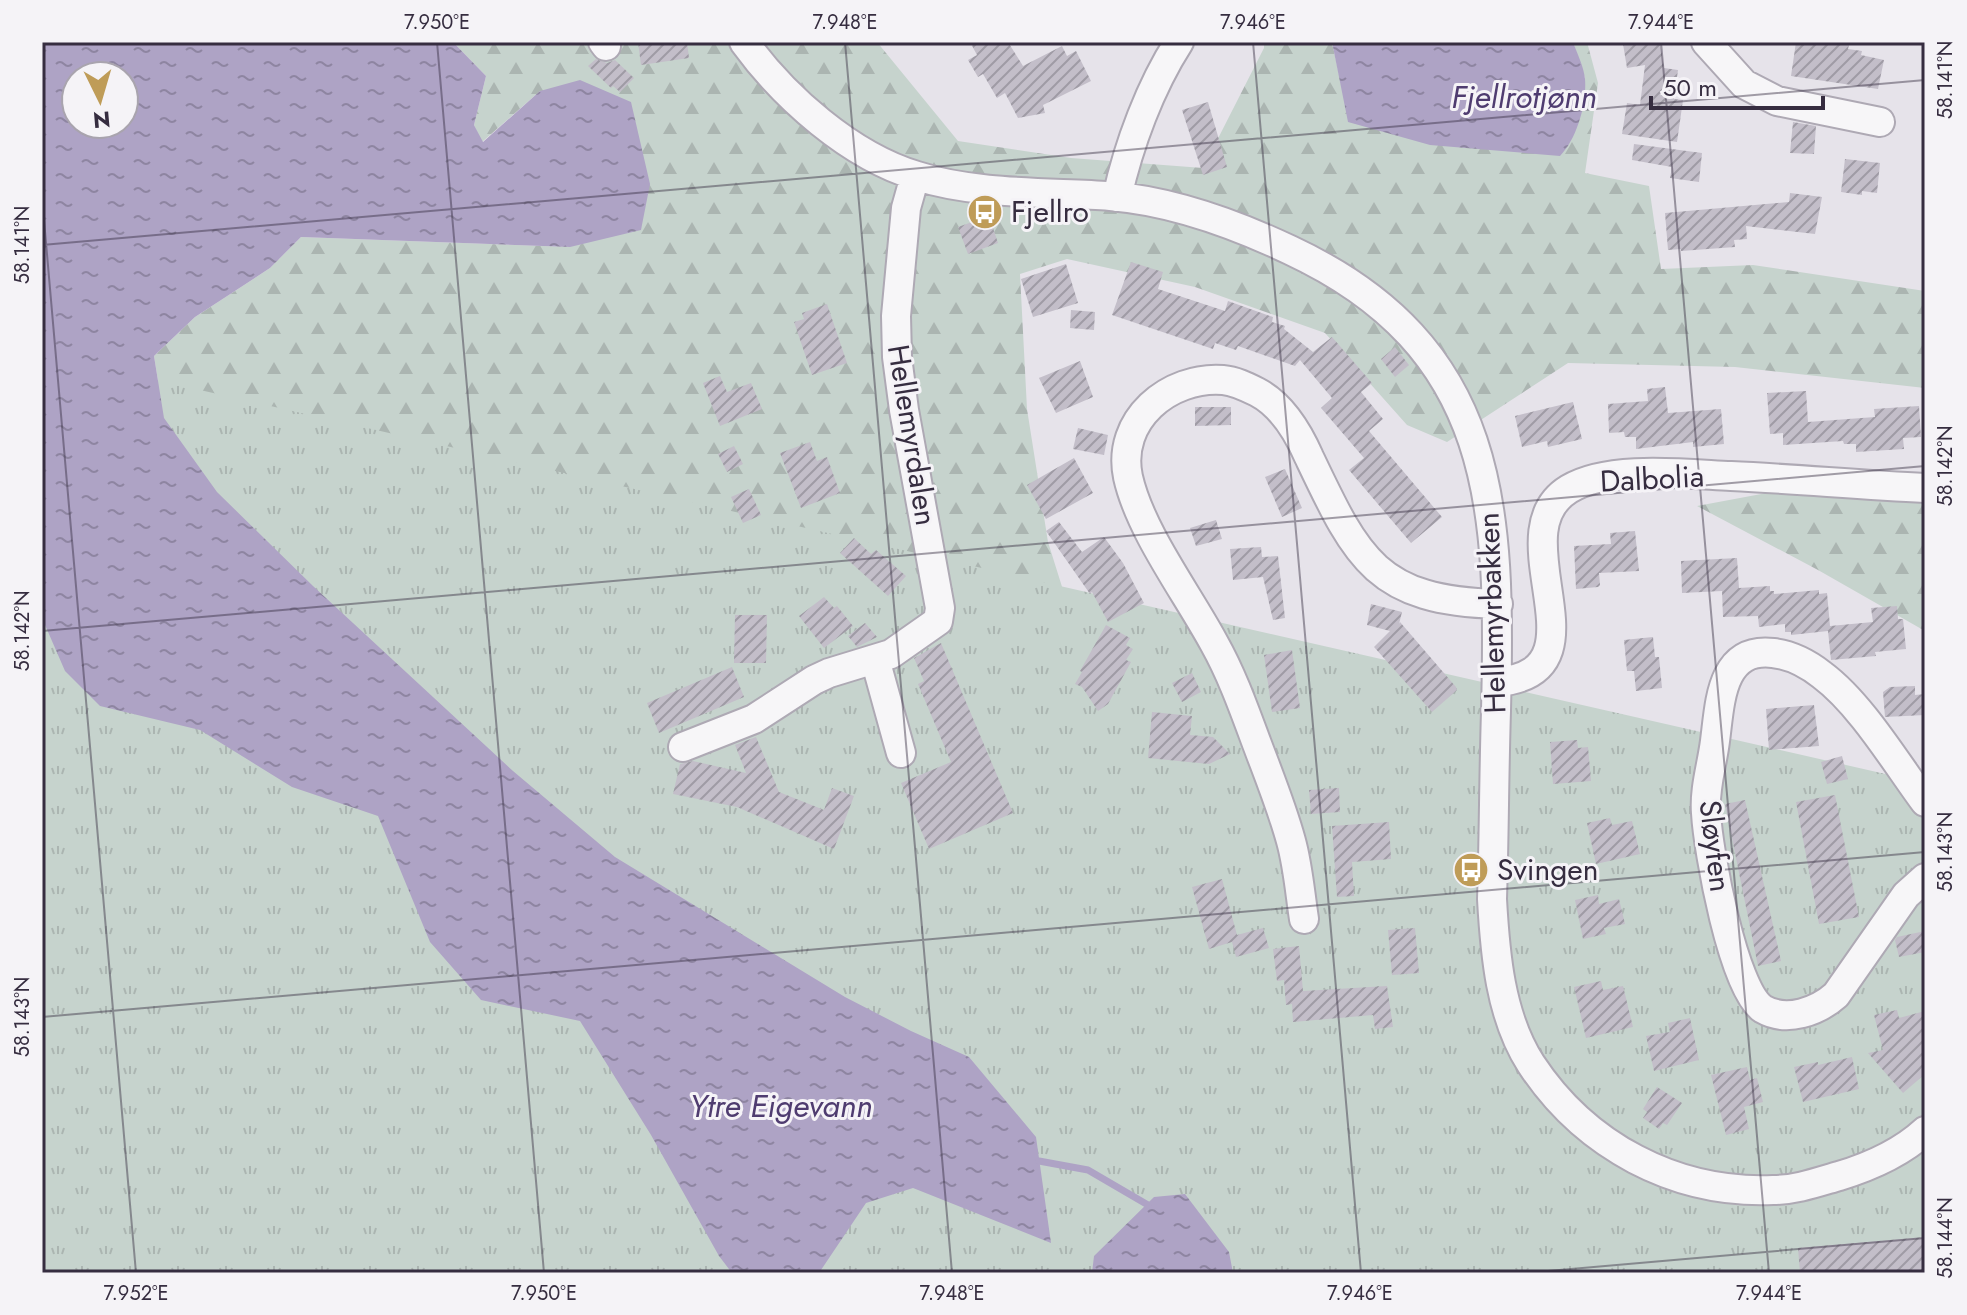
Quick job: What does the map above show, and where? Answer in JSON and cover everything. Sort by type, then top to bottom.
[{"type":"street","name":"Hellemyrbakken","points":[[744,42],[813,117],[871,155],[915,176],[982,188],[1117,197],[1177,209],[1272,242],[1338,276],[1401,323],[1441,376],[1471,434],[1481,463],[1493,528],[1498,604],[1492,899],[1497,965],[1512,1024],[1529,1062],[1571,1114],[1614,1147],[1695,1184],[1738,1190],[1776,1190],[1811,1184],[1883,1159],[1925,1131]]},
{"type":"street","points":[[1706,42],[1744,84],[1777,101],[1880,122]]},
{"type":"street","points":[[1117,197],[1136,134],[1177,43]]},
{"type":"street","name":"Hellemyrdalen","points":[[683,747],[754,719],[829,673],[891,654],[938,621],[940,608],[904,410],[896,348],[906,208],[915,176]]},
{"type":"street","points":[[1304,919],[1291,841],[1239,694],[1137,502],[1128,476],[1126,451],[1133,428],[1145,410],[1165,393],[1183,385],[1225,380],[1244,385],[1265,396],[1297,432],[1341,524],[1354,545],[1376,569],[1402,587],[1429,597],[1498,604]]},
{"type":"street","name":"Dalbolia","points":[[1497,682],[1528,676],[1542,664],[1549,647],[1552,630],[1542,531],[1545,515],[1569,489],[1611,477],[1661,472],[1925,488]]},
{"type":"street","name":"Sløyfen","points":[[1925,802],[1842,692],[1822,674],[1797,660],[1759,652],[1743,657],[1729,672],[1720,697],[1706,792],[1706,814],[1725,921],[1740,976],[1750,995],[1764,1009],[1780,1014],[1821,1008],[1836,995],[1906,895],[1925,878]]},
{"type":"street","points":[[875,659],[901,753]]},
{"type":"green space","points":[[453,42],[877,42],[958,141],[1071,158],[1203,168],[1264,48],[1264,42],[1332,42],[1349,122],[1585,78],[1573,42],[1587,42],[1598,83],[1585,173],[1649,186],[1661,269],[1753,265],[1925,291],[1925,388],[1735,367],[1568,363],[1447,442],[1407,425],[1325,333],[1195,287],[1067,259],[1020,274],[1027,409],[1048,542],[1089,673],[164,418],[154,356],[195,317],[270,268],[301,237],[570,247],[540,91],[482,142],[474,125],[486,76]]},
{"type":"green space","points":[[42,354],[1925,783],[1925,1273],[42,1273]]},
{"type":"green space","points":[[1772,492],[1925,500],[1925,631],[1697,506]]},
{"type":"water","name":"Ytre Eigevann","points":[[42,42],[453,42],[486,76],[474,125],[483,142],[540,91],[580,80],[631,102],[650,184],[641,230],[570,247],[301,237],[270,268],[195,317],[154,356],[164,418],[217,492],[313,586],[513,771],[615,857],[845,997],[969,1057],[1036,1137],[1051,1243],[913,1188],[866,1203],[819,1273],[732,1273],[580,1021],[481,1000],[430,942],[378,816],[292,787],[200,730],[100,706],[65,671],[42,618]]},
{"type":"water","name":"Fjellrotjønn","points":[[1332,42],[1573,42],[1585,79],[1580,120],[1560,156],[1430,145],[1348,122]]},
{"type":"water","points":[[1185,1194],[1229,1252],[1233,1273],[1092,1273],[1094,1256],[1154,1197]]},
{"type":"building","points":[[638,42],[687,42],[689,58],[641,65]]},
{"type":"building","points":[[970,42],[1008,42],[1023,66],[1062,46],[1067,56],[1076,51],[1091,81],[1043,105],[1045,113],[1018,118],[1005,93],[997,98],[983,74],[978,77],[968,60],[977,55]]},
{"type":"building","points":[[1660,42],[1664,68],[1678,70],[1674,99],[1683,100],[1677,142],[1622,134],[1627,103],[1640,105],[1645,65],[1627,68],[1623,44]]},
{"type":"building","points":[[1796,42],[1849,45],[1848,49],[1862,51],[1861,55],[1884,60],[1878,89],[1791,76]]},
{"type":"building","points":[[596,59],[607,63],[615,60],[634,78],[620,92],[613,86],[611,88],[588,66]]},
{"type":"building","points":[[1208,102],[1227,167],[1203,175],[1182,110]]},
{"type":"building","points":[[1793,122],[1816,126],[1814,154],[1790,153]]},
{"type":"building","points":[[1634,144],[1702,153],[1699,182],[1670,178],[1672,167],[1632,160]]},
{"type":"building","points":[[1845,159],[1880,163],[1877,193],[1862,191],[1862,195],[1841,192]]},
{"type":"building","points":[[1790,193],[1822,197],[1815,234],[1746,226],[1747,239],[1734,240],[1735,247],[1668,250],[1665,213],[1789,202]]},
{"type":"building","points":[[989,216],[998,243],[968,254],[958,227]]},
{"type":"building","points":[[1131,262],[1163,272],[1158,289],[1225,311],[1228,301],[1273,317],[1272,322],[1285,326],[1284,329],[1313,352],[1332,337],[1372,383],[1361,392],[1383,419],[1369,431],[1442,517],[1411,543],[1349,470],[1364,458],[1321,408],[1332,398],[1300,360],[1295,366],[1238,346],[1236,350],[1215,343],[1213,349],[1112,315]]},
{"type":"building","points":[[1066,264],[1078,303],[1033,317],[1021,279]]},
{"type":"building","points":[[827,304],[847,363],[812,375],[794,322],[804,319],[802,313]]},
{"type":"building","points":[[1071,310],[1095,312],[1094,330],[1070,328]]},
{"type":"building","points":[[1395,347],[1409,365],[1395,377],[1381,359]]},
{"type":"building","points":[[1080,361],[1093,397],[1056,413],[1039,378]]},
{"type":"building","points":[[720,376],[727,392],[751,383],[762,409],[720,426],[703,383]]},
{"type":"building","points":[[1665,387],[1668,413],[1721,409],[1724,444],[1693,447],[1693,442],[1636,449],[1636,437],[1625,437],[1624,432],[1609,433],[1608,404],[1648,401],[1647,389]]},
{"type":"building","points":[[1806,391],[1808,422],[1875,417],[1874,409],[1919,406],[1921,437],[1903,438],[1904,449],[1856,452],[1856,444],[1844,444],[1843,441],[1783,445],[1783,433],[1770,434],[1767,393]]},
{"type":"building","points":[[1573,402],[1582,439],[1548,447],[1547,441],[1522,447],[1515,416]]},
{"type":"building","points":[[1195,407],[1231,407],[1231,425],[1195,426]]},
{"type":"building","points":[[1078,428],[1108,435],[1104,455],[1073,449]]},
{"type":"building","points":[[810,442],[817,461],[827,457],[840,493],[801,508],[780,453]]},
{"type":"building","points":[[734,446],[743,464],[727,472],[718,454]]},
{"type":"building","points":[[1074,458],[1093,493],[1046,519],[1027,485]]},
{"type":"building","points":[[1285,469],[1302,508],[1282,517],[1265,477]]},
{"type":"building","points":[[749,489],[761,515],[743,523],[731,497]]},
{"type":"building","points":[[1216,520],[1222,539],[1196,546],[1190,528]]},
{"type":"building","points":[[1059,522],[1082,552],[1104,537],[1123,563],[1144,603],[1108,622],[1092,592],[1090,594],[1046,531]]},
{"type":"building","points":[[1635,531],[1639,571],[1599,573],[1598,587],[1576,589],[1574,546],[1611,544],[1610,533]]},
{"type":"building","points":[[854,538],[871,554],[876,550],[906,576],[888,596],[840,553]]},
{"type":"building","points":[[1261,547],[1262,557],[1278,556],[1285,618],[1273,620],[1263,577],[1233,580],[1230,549]]},
{"type":"building","points":[[1737,558],[1739,588],[1770,586],[1774,594],[1819,590],[1819,594],[1827,593],[1830,626],[1873,622],[1871,608],[1897,606],[1898,619],[1903,619],[1906,649],[1875,652],[1876,656],[1831,660],[1828,631],[1791,635],[1791,632],[1785,632],[1785,624],[1759,627],[1758,616],[1723,617],[1722,591],[1682,593],[1681,561]]},
{"type":"building","points":[[824,597],[834,608],[837,606],[853,626],[824,648],[799,616]]},
{"type":"building","points":[[1371,604],[1402,612],[1399,624],[1456,687],[1457,690],[1432,712],[1374,647],[1390,631],[1367,625]]},
{"type":"building","points":[[735,615],[767,615],[766,663],[734,663]]},
{"type":"building","points":[[865,623],[877,637],[857,647],[848,636]]},
{"type":"building","points":[[1106,625],[1130,638],[1126,645],[1133,649],[1126,660],[1131,662],[1108,704],[1098,711],[1082,687],[1075,684]]},
{"type":"building","points":[[1653,637],[1655,657],[1659,657],[1662,688],[1636,691],[1634,671],[1627,671],[1624,640]]},
{"type":"building","points":[[941,643],[1013,813],[929,849],[901,783],[951,762],[918,684],[924,681],[914,658]]},
{"type":"building","points":[[1292,650],[1300,708],[1272,712],[1264,655]]},
{"type":"building","points":[[732,667],[744,697],[659,733],[647,703]]},
{"type":"building","points":[[1192,673],[1201,692],[1182,702],[1172,683]]},
{"type":"building","points":[[1915,686],[1915,695],[1925,694],[1925,715],[1885,717],[1883,692],[1890,687]]},
{"type":"building","points":[[1814,705],[1819,746],[1769,750],[1766,709]]},
{"type":"building","points":[[1152,712],[1192,716],[1190,735],[1213,737],[1230,754],[1209,764],[1148,758]]},
{"type":"building","points":[[756,737],[779,792],[824,810],[832,788],[854,796],[834,849],[737,807],[673,794],[680,764],[693,761],[746,773],[735,745]]},
{"type":"building","points":[[1577,740],[1578,748],[1588,747],[1591,781],[1553,784],[1550,742]]},
{"type":"building","points":[[1842,756],[1848,779],[1827,784],[1821,762]]},
{"type":"building","points":[[1339,788],[1340,812],[1311,814],[1309,790]]},
{"type":"building","points":[[1835,795],[1859,917],[1819,924],[1796,802]]},
{"type":"building","points":[[1745,800],[1781,961],[1758,966],[1725,804]]},
{"type":"building","points":[[1610,818],[1612,825],[1632,821],[1640,854],[1596,864],[1587,823]]},
{"type":"building","points":[[1389,822],[1391,859],[1352,862],[1354,896],[1337,897],[1332,826]]},
{"type":"building","points":[[1222,879],[1237,935],[1263,928],[1269,948],[1236,957],[1232,942],[1209,949],[1192,887]]},
{"type":"building","points":[[1598,895],[1599,904],[1619,899],[1625,924],[1604,928],[1606,934],[1583,939],[1575,900]]},
{"type":"building","points":[[1415,928],[1419,973],[1392,975],[1388,930]]},
{"type":"building","points":[[1925,931],[1925,952],[1899,957],[1897,937]]},
{"type":"building","points":[[1299,946],[1303,991],[1387,986],[1393,1027],[1375,1029],[1373,1015],[1293,1022],[1292,1004],[1286,1005],[1284,980],[1277,981],[1273,949]]},
{"type":"building","points":[[1601,981],[1603,990],[1623,986],[1633,1027],[1586,1038],[1574,987]]},
{"type":"building","points":[[1897,1010],[1899,1018],[1925,1011],[1925,1074],[1903,1093],[1868,1053],[1883,1050],[1874,1015]]},
{"type":"building","points":[[1690,1018],[1699,1060],[1654,1071],[1646,1036],[1670,1032],[1668,1023]]},
{"type":"building","points":[[1852,1057],[1859,1089],[1803,1102],[1794,1067]]},
{"type":"building","points":[[1747,1067],[1750,1080],[1757,1078],[1763,1102],[1744,1107],[1749,1129],[1726,1135],[1711,1075]]},
{"type":"building","points":[[1657,1087],[1682,1103],[1667,1125],[1663,1123],[1659,1129],[1643,1118],[1647,1112],[1643,1109]]},
{"type":"building","points":[[1925,1237],[1925,1273],[1800,1273],[1798,1248]]},
{"type":"waterway","points":[[1039,1161],[1088,1170],[1148,1205]]},
{"type":"place","name":"Fjellro","points":[[985,212]]},
{"type":"place","name":"Svingen","points":[[1471,870]]}]
